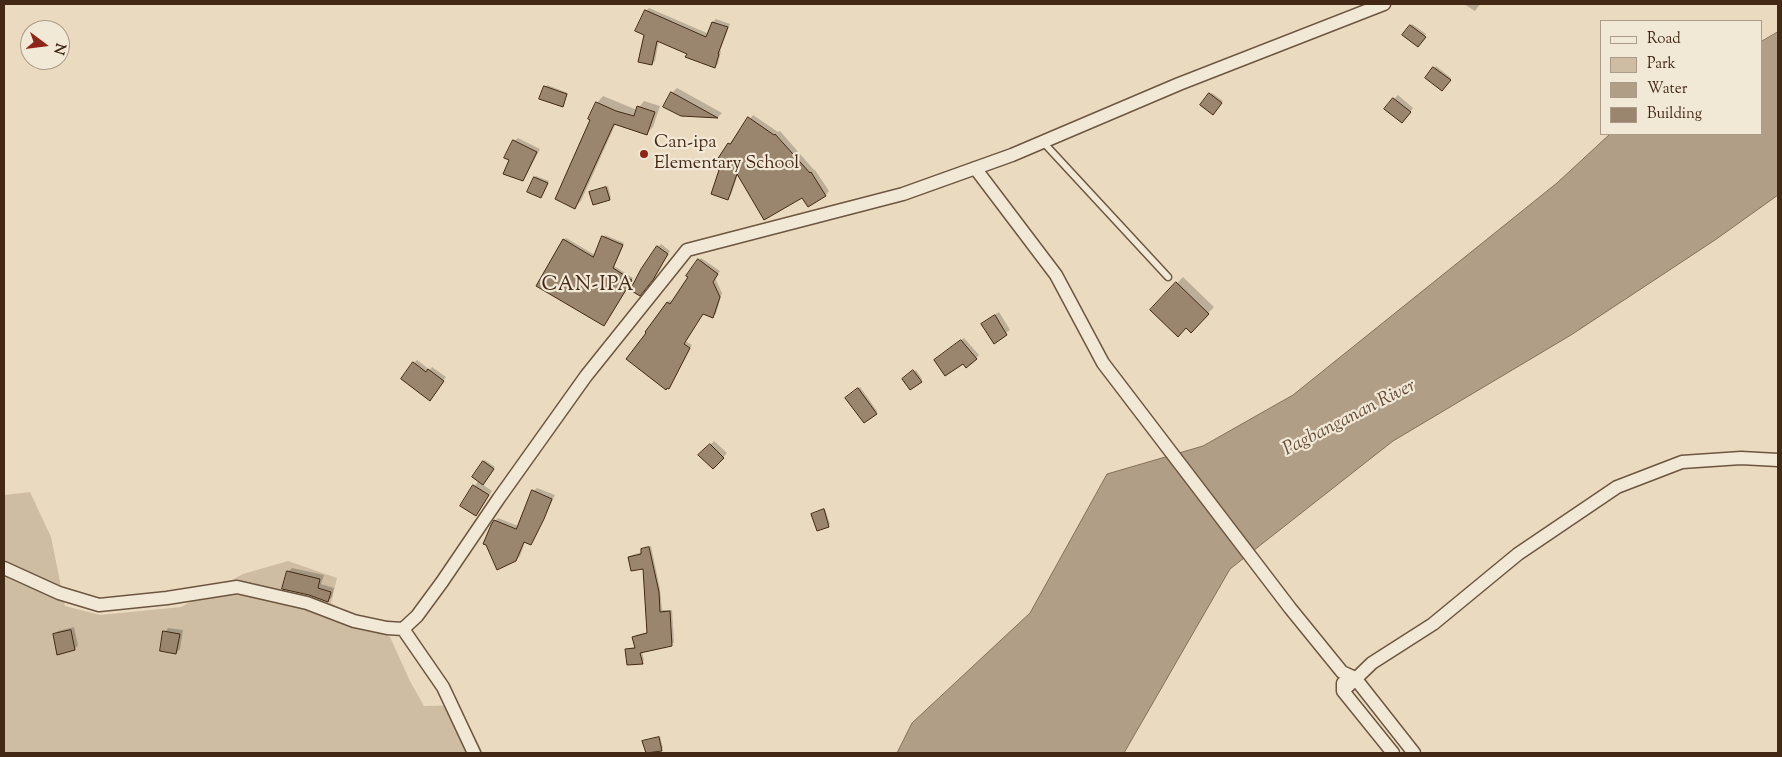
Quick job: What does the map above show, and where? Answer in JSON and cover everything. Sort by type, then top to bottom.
[{"type":"street","points":[[4,568],[59,593],[99,605],[167,598],[237,587],[307,603],[354,621],[387,628],[403,629],[417,616],[442,582],[586,376],[686,250],[903,194],[1043,142],[1179,84],[1384,4]]},
{"type":"street","points":[[976,168],[1056,274],[1103,363],[1290,608],[1342,672],[1355,678],[1414,753]]},
{"type":"street","points":[[1343,691],[1372,663],[1433,624],[1518,554],[1617,487],[1682,462],[1741,458],[1778,460]]},
{"type":"street","points":[[403,629],[443,687],[474,753]]},
{"type":"street","points":[[1342,672],[1343,691],[1393,753]]},
{"type":"lane","points":[[1043,142],[1168,277]]},
{"type":"green space","points":[[30,492],[51,537],[65,606],[100,615],[181,607],[243,574],[288,561],[337,578],[331,603],[390,637],[410,681],[424,706],[459,705],[483,753],[4,753],[4,495]]},
{"type":"water","name":"Pagbanganan River","points":[[1778,32],[1778,195],[1715,240],[1571,335],[1393,441],[1230,569],[1124,753],[897,753],[912,723],[1030,613],[1107,474],[1203,446],[1293,395],[1557,183],[1609,135],[1762,135],[1762,41]]},
{"type":"building","points":[[645,10],[706,37],[712,22],[728,27],[715,68],[685,57],[687,54],[657,41],[652,65],[638,62],[644,35],[635,31]]},
{"type":"building","points":[[1410,25],[1426,37],[1418,47],[1402,35]]},
{"type":"building","points":[[1433,67],[1451,80],[1442,91],[1425,78]]},
{"type":"building","points":[[544,86],[567,94],[563,107],[539,99]]},
{"type":"building","points":[[671,92],[718,118],[681,116],[663,107]]},
{"type":"building","points":[[1209,93],[1222,103],[1213,115],[1200,105]]},
{"type":"building","points":[[1393,98],[1411,112],[1402,123],[1384,109]]},
{"type":"building","points":[[596,102],[616,111],[634,116],[637,106],[655,112],[647,135],[614,124],[575,209],[555,199]]},
{"type":"building","points":[[748,117],[775,134],[811,172],[826,196],[808,207],[802,198],[764,220],[737,174],[728,200],[711,194],[719,170],[713,166]]},
{"type":"building","points":[[513,140],[537,152],[523,181],[503,174],[509,160],[504,158]]},
{"type":"building","points":[[534,177],[548,183],[541,198],[527,192]]},
{"type":"building","points":[[606,187],[610,200],[593,205],[589,192]]},
{"type":"building","points":[[602,236],[623,245],[613,268],[632,280],[604,326],[536,286],[563,239],[593,257]]},
{"type":"building","points":[[657,246],[668,254],[653,280],[640,296],[630,290],[641,269]]},
{"type":"building","points":[[698,259],[718,274],[713,282],[720,297],[713,318],[703,314],[684,344],[690,348],[669,389],[667,388],[666,390],[626,359],[667,302],[670,304]]},
{"type":"building","points":[[1176,282],[1209,314],[1191,333],[1186,328],[1178,337],[1150,310]]},
{"type":"building","points":[[995,315],[1007,335],[994,344],[981,324]]},
{"type":"building","points":[[961,340],[977,359],[966,368],[963,364],[945,376],[934,360]]},
{"type":"building","points":[[413,362],[426,372],[428,369],[444,381],[430,401],[401,379]]},
{"type":"building","points":[[913,370],[922,382],[910,390],[902,379]]},
{"type":"building","points":[[858,388],[877,414],[864,423],[845,398]]},
{"type":"building","points":[[710,444],[724,458],[713,469],[698,455]]},
{"type":"building","points":[[483,461],[494,469],[483,485],[472,477]]},
{"type":"building","points":[[473,485],[489,495],[476,516],[460,506]]},
{"type":"building","points":[[532,490],[552,499],[544,519],[531,545],[524,542],[516,561],[497,570],[486,545],[483,544],[491,525],[494,520],[516,529]]},
{"type":"building","points":[[824,509],[829,527],[817,531],[811,514]]},
{"type":"building","points":[[649,547],[659,592],[660,612],[670,611],[672,646],[640,653],[643,664],[627,665],[625,649],[635,648],[632,637],[647,633],[643,569],[631,571],[628,557],[641,554],[641,549]]},
{"type":"building","points":[[287,571],[320,579],[318,588],[331,592],[328,602],[309,595],[282,589]]},
{"type":"building","points":[[71,630],[75,650],[57,655],[53,634]]},
{"type":"building","points":[[163,631],[180,634],[176,654],[160,651]]},
{"type":"building","points":[[659,737],[662,751],[646,753],[642,741]]},
{"type":"place","name":"Can-ipa Elementary School","points":[[644,154]]},
{"type":"district","name":"CAN-IPA","points":[[588,287]]}]
